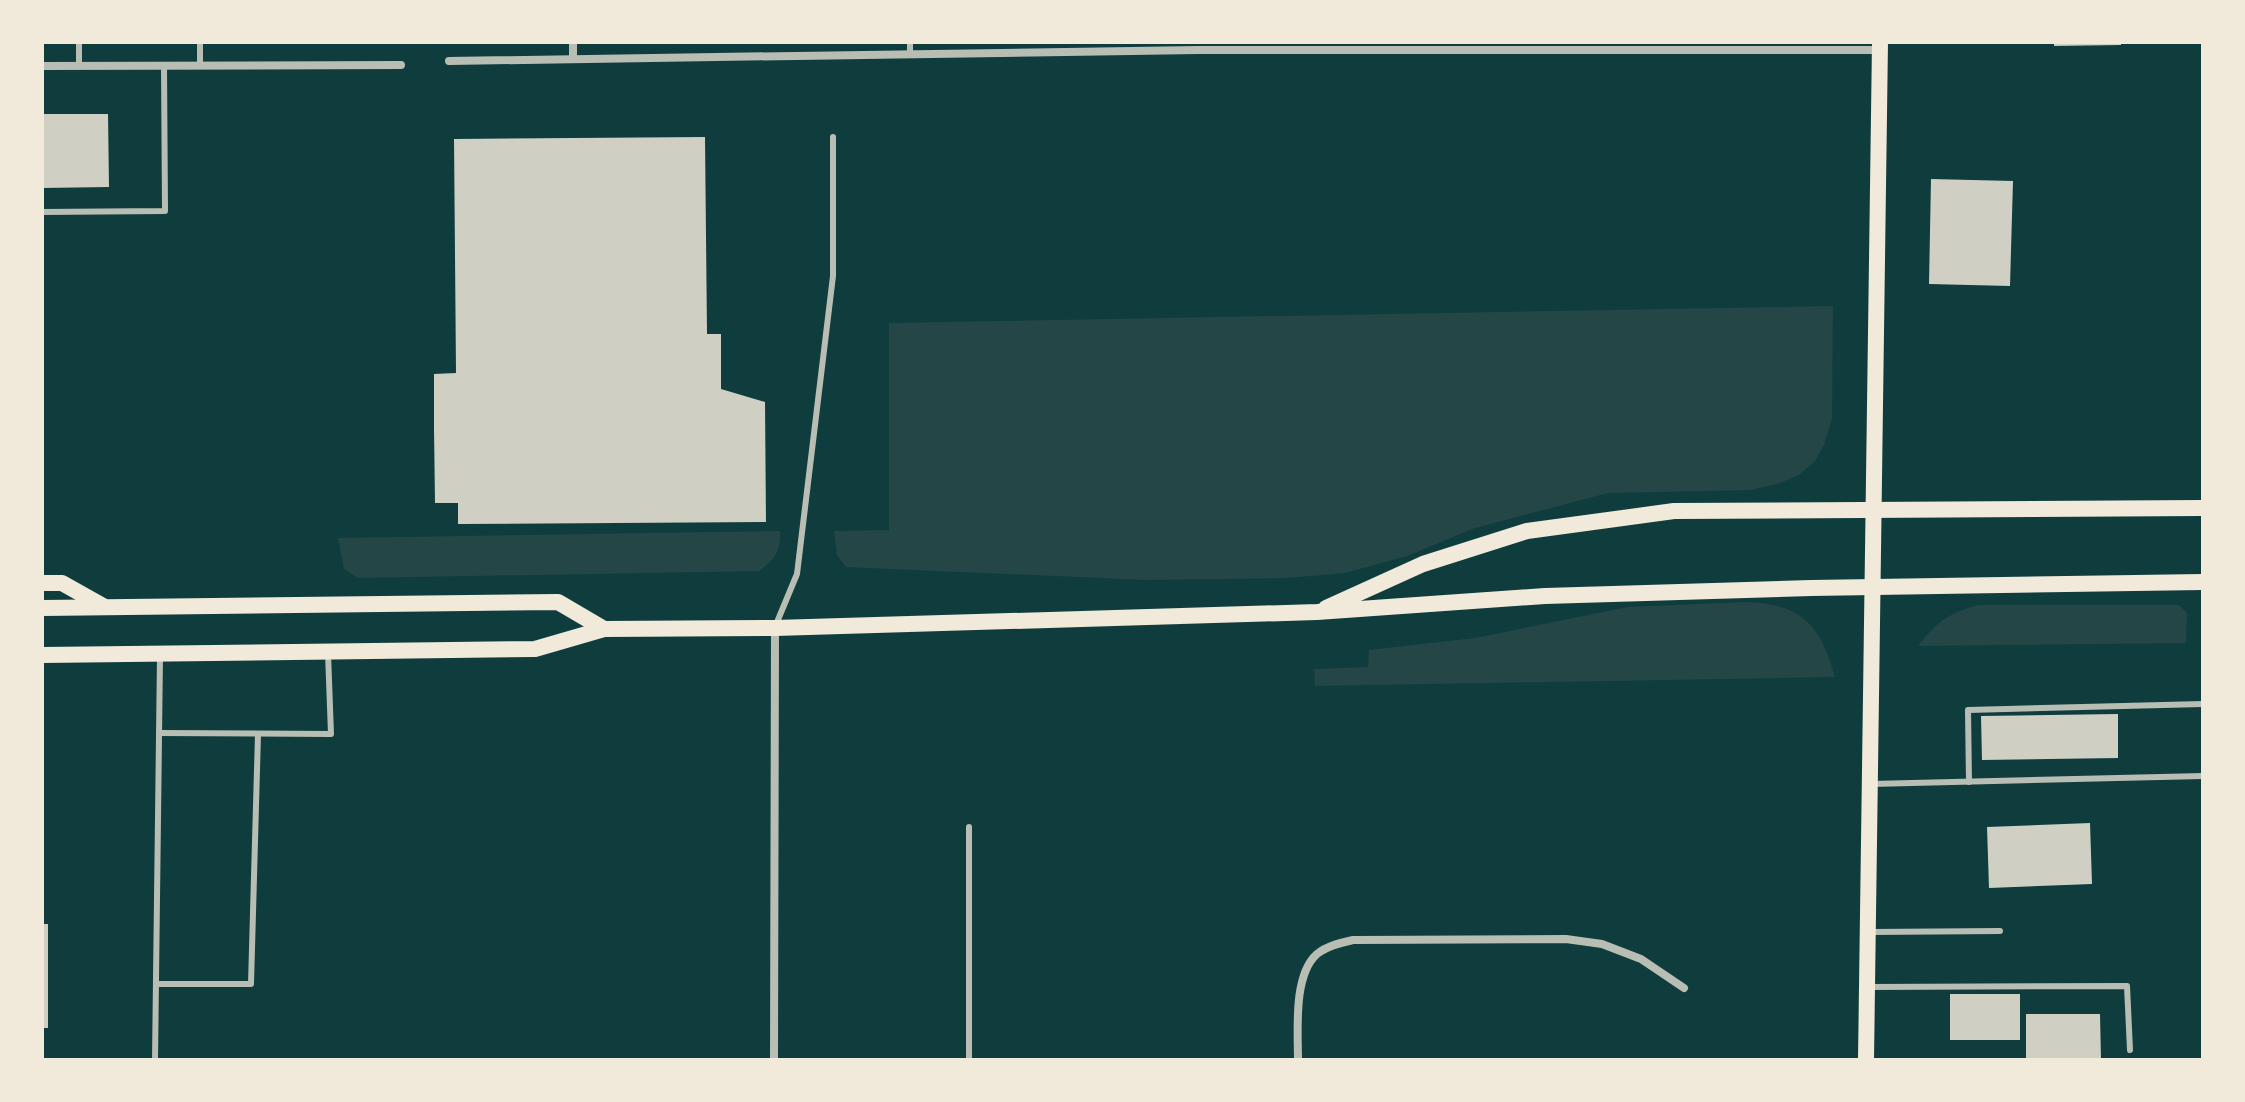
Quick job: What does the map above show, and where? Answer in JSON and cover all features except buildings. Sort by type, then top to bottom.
[{"type":"main road","points":[[1866,1060],[1876,512],[1880,46]]},
{"type":"main road","points":[[1317,612],[1423,564],[1527,531],[1674,511],[2203,508]]},
{"type":"main road","points":[[42,655],[535,649],[604,629],[775,628],[1317,612],[1545,596],[2203,582]]},
{"type":"main road","points":[[42,583],[62,583],[104,607]]},
{"type":"main road","points":[[42,608],[558,602],[604,629]]},
{"type":"street","points":[[573,42],[573,59]]},
{"type":"street","points":[[449,61],[1198,46],[1880,46]]},
{"type":"street","points":[[42,66],[401,65]]},
{"type":"street","points":[[774,1060],[775,628]]},
{"type":"street","points":[[1298,1060],[1298,1006],[1303,978],[1315,956],[1332,945],[1353,940],[1566,939],[1602,944],[1641,959],[1684,988]]},
{"type":"lane","points":[[79,42],[79,66]]},
{"type":"lane","points":[[200,42],[200,66]]},
{"type":"lane","points":[[910,42],[910,54]]},
{"type":"lane","points":[[42,212],[165,211],[164,66]]},
{"type":"lane","points":[[775,628],[797,574],[833,276],[833,137]]},
{"type":"lane","points":[[155,1060],[160,653]]},
{"type":"lane","points":[[159,733],[331,734],[328,653]]},
{"type":"lane","points":[[1969,782],[1968,710],[2203,704]]},
{"type":"lane","points":[[156,984],[251,984],[258,734]]},
{"type":"lane","points":[[1871,784],[2203,776]]},
{"type":"lane","points":[[969,827],[969,1060]]},
{"type":"lane","points":[[1869,932],[2000,931]]},
{"type":"lane","points":[[1868,987],[2127,986],[2130,1050]]},
{"type":"shaded area","points":[[1833,306],[1832,419],[1815,461],[1799,475],[1780,483],[1751,490],[1608,493],[1475,528],[1407,556],[1345,573],[1287,578],[1146,580],[846,567],[837,555],[834,531],[889,530],[889,323]]},
{"type":"shaded area","points":[[780,531],[776,554],[759,571],[358,578],[344,569],[338,538]]},
{"type":"shaded area","points":[[1745,602],[1781,607],[1806,621],[1823,644],[1835,677],[1315,686],[1314,669],[1368,667],[1369,650],[1475,638],[1628,607]]},
{"type":"shaded area","points":[[1979,605],[2179,605],[2187,613],[2186,643],[1918,646],[1944,620]]}]
